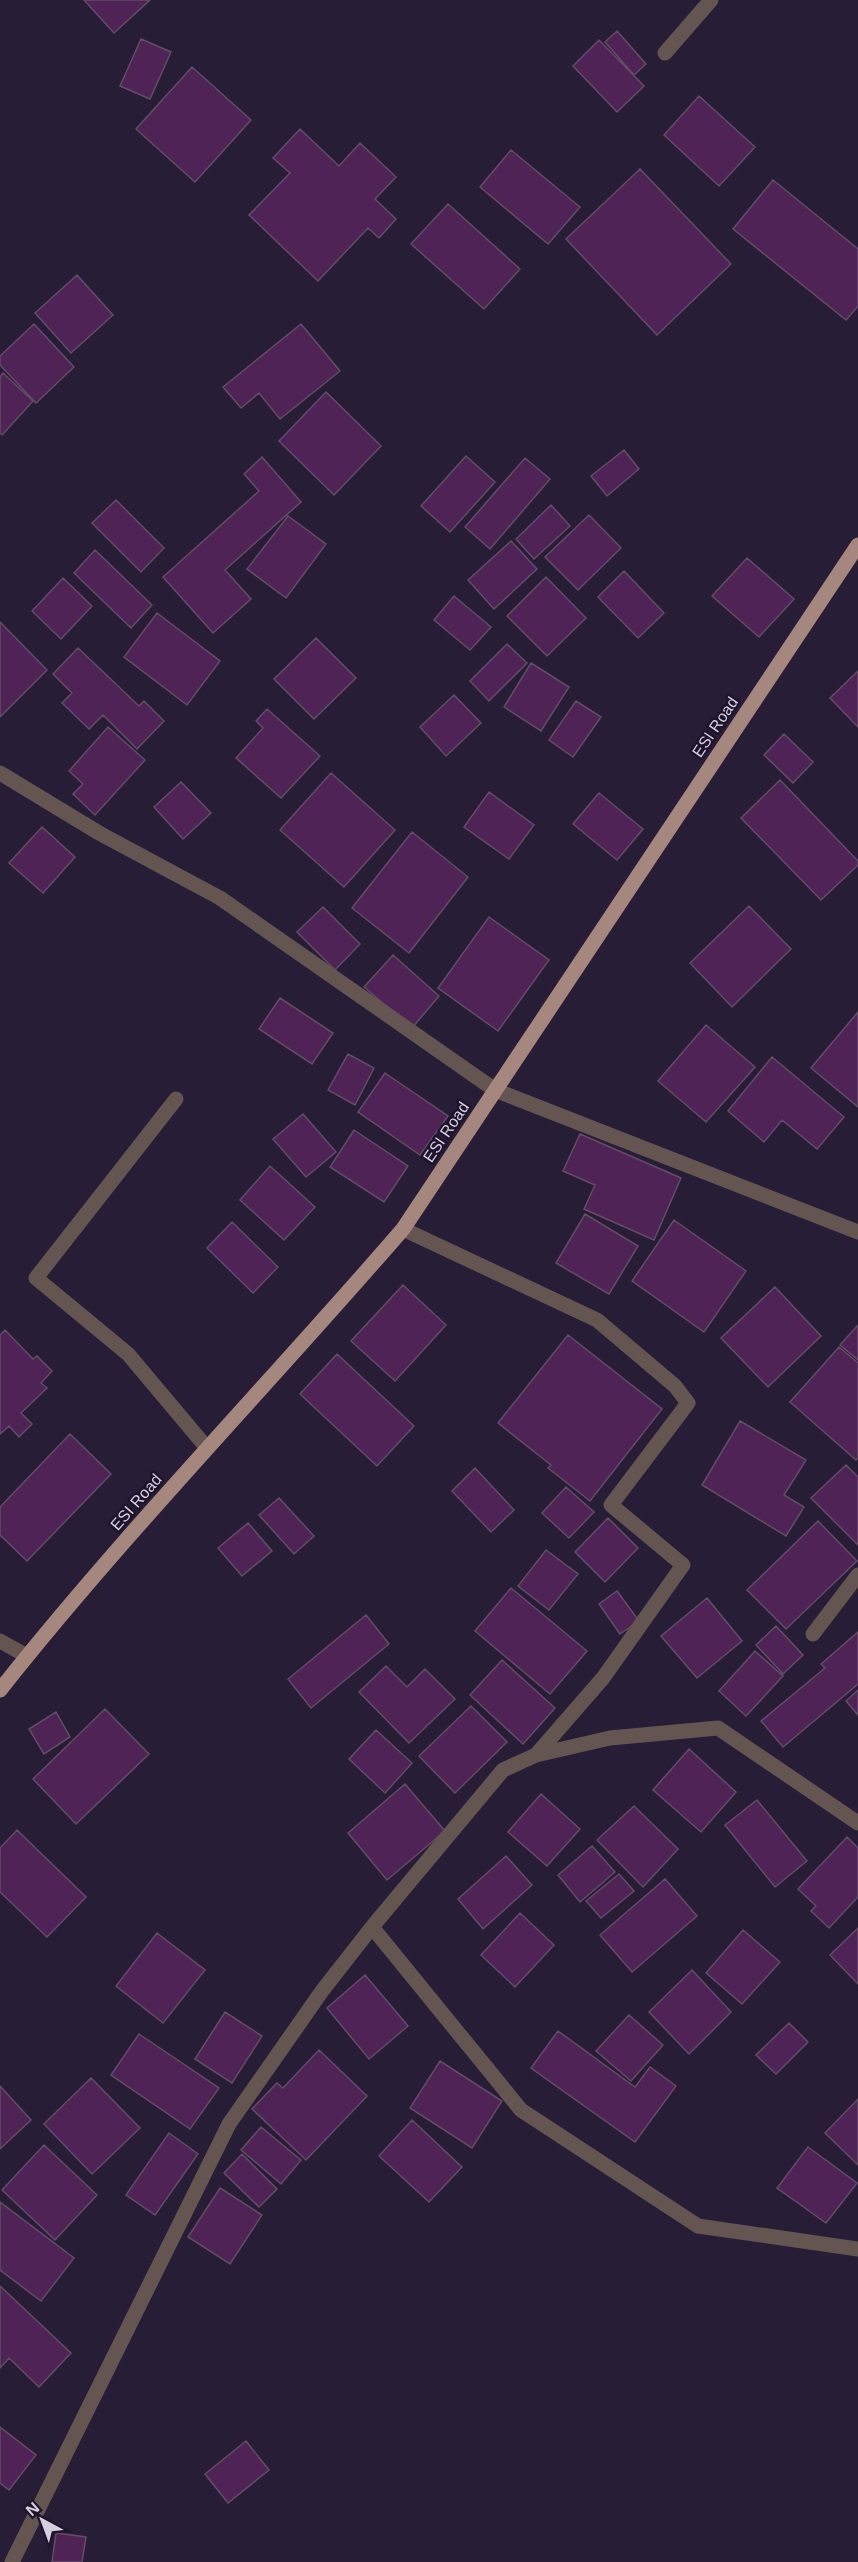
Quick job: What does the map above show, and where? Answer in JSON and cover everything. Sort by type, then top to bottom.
[{"type":"main road","name":"ESI Road","points":[[0,1690],[207,1448],[326,1319],[403,1229],[858,545]]},
{"type":"street","points":[[665,53],[711,0]]},
{"type":"street","points":[[0,773],[99,832],[220,898],[495,1090],[858,1232]]},
{"type":"street","points":[[176,1099],[36,1278],[128,1354],[207,1448]]},
{"type":"street","points":[[403,1229],[597,1320],[675,1386],[688,1403],[611,1505],[683,1565],[603,1678],[536,1755]]},
{"type":"street","points":[[813,1634],[858,1575]]},
{"type":"street","points":[[0,1641],[27,1656]]},
{"type":"street","points":[[12,2562],[229,2124],[322,1990],[503,1770],[536,1755],[610,1738],[718,1728],[858,1823]]},
{"type":"street","points":[[372,1927],[521,2109],[531,2116],[698,2226],[858,2249]]},
{"type":"building","points":[[84,0],[150,0],[114,33]]},
{"type":"building","points":[[617,31],[646,64],[634,75],[605,42]]},
{"type":"building","points":[[141,39],[171,52],[150,99],[120,86]]},
{"type":"building","points":[[599,40],[644,86],[617,112],[573,66]]},
{"type":"building","points":[[192,67],[251,120],[195,182],[136,129]]},
{"type":"building","points":[[699,96],[755,147],[719,186],[664,135]]},
{"type":"building","points":[[300,129],[339,166],[360,143],[396,177],[375,199],[396,219],[379,238],[368,228],[318,281],[249,215],[290,173],[273,158]]},
{"type":"building","points":[[511,150],[580,207],[548,244],[480,187]]},
{"type":"building","points":[[640,169],[731,264],[657,335],[566,239]]},
{"type":"building","points":[[773,180],[858,249],[858,306],[846,320],[733,229]]},
{"type":"building","points":[[448,204],[520,269],[484,309],[411,244]]},
{"type":"building","points":[[77,275],[113,315],[71,353],[35,313]]},
{"type":"building","points":[[34,324],[74,367],[36,403],[0,365],[0,356]]},
{"type":"building","points":[[301,324],[340,371],[280,419],[259,393],[241,408],[223,387]]},
{"type":"building","points":[[3,373],[33,401],[2,435],[0,433],[0,377]]},
{"type":"building","points":[[326,392],[381,446],[334,495],[279,441]]},
{"type":"building","points":[[624,450],[639,469],[607,496],[591,476]]},
{"type":"building","points":[[466,456],[495,482],[450,532],[421,506]]},
{"type":"building","points":[[262,457],[301,502],[225,570],[251,599],[213,633],[163,577],[259,491],[244,474]]},
{"type":"building","points":[[525,458],[550,479],[490,549],[465,527]]},
{"type":"building","points":[[116,500],[164,548],[141,572],[92,523]]},
{"type":"building","points":[[551,505],[570,526],[534,559],[516,539]]},
{"type":"building","points":[[589,515],[621,548],[578,590],[545,557]]},
{"type":"building","points":[[288,516],[326,544],[286,598],[247,569]]},
{"type":"building","points":[[511,541],[537,569],[494,609],[468,580]]},
{"type":"building","points":[[95,550],[152,605],[131,628],[74,573]]},
{"type":"building","points":[[747,558],[794,599],[759,637],[712,596]]},
{"type":"building","points":[[624,571],[664,613],[638,638],[598,597]]},
{"type":"building","points":[[546,577],[586,618],[547,656],[507,616]]},
{"type":"building","points":[[63,578],[92,606],[61,639],[32,611]]},
{"type":"building","points":[[454,596],[491,627],[470,650],[434,620]]},
{"type":"building","points":[[157,613],[220,661],[187,705],[124,657]]},
{"type":"building","points":[[0,622],[47,670],[0,717]]},
{"type":"building","points":[[316,638],[356,678],[314,719],[274,679]]},
{"type":"building","points":[[507,644],[527,663],[489,701],[470,681]]},
{"type":"building","points":[[78,648],[139,706],[144,701],[164,721],[137,749],[103,715],[89,729],[62,703],[72,693],[53,674]]},
{"type":"building","points":[[531,663],[569,687],[541,731],[504,707]]},
{"type":"building","points":[[858,671],[858,727],[830,698]]},
{"type":"building","points":[[454,695],[481,723],[446,756],[420,727]]},
{"type":"building","points":[[576,701],[601,717],[573,757],[549,740]]},
{"type":"building","points":[[267,709],[320,756],[281,798],[236,758],[263,728],[256,721]]},
{"type":"building","points":[[108,727],[145,760],[95,815],[73,794],[83,784],[69,771]]},
{"type":"building","points":[[784,734],[813,762],[793,783],[764,755]]},
{"type":"building","points":[[331,773],[395,830],[344,887],[280,830]]},
{"type":"building","points":[[780,780],[858,861],[858,865],[821,900],[741,818]]},
{"type":"building","points":[[181,782],[211,813],[183,839],[154,807]]},
{"type":"building","points":[[489,792],[534,825],[509,859],[464,827]]},
{"type":"building","points":[[599,793],[643,829],[617,860],[573,824]]},
{"type":"building","points":[[42,827],[75,857],[43,893],[9,863]]},
{"type":"building","points":[[412,832],[468,877],[409,953],[352,908]]},
{"type":"building","points":[[749,906],[791,949],[732,1007],[690,963]]},
{"type":"building","points":[[323,907],[360,944],[335,970],[297,932]]},
{"type":"building","points":[[489,917],[549,960],[498,1031],[438,988]]},
{"type":"building","points":[[393,955],[439,996],[412,1028],[364,987]]},
{"type":"building","points":[[280,998],[333,1033],[312,1064],[259,1029]]},
{"type":"building","points":[[858,1012],[858,1107],[811,1068]]},
{"type":"building","points":[[706,1025],[755,1067],[706,1122],[658,1081]]},
{"type":"building","points":[[348,1054],[374,1068],[355,1105],[328,1090]]},
{"type":"building","points":[[772,1057],[844,1117],[817,1149],[782,1120],[764,1142],[728,1111]]},
{"type":"building","points":[[385,1073],[448,1116],[420,1155],[358,1112]]},
{"type":"building","points":[[303,1114],[336,1152],[306,1177],[273,1139]]},
{"type":"building","points":[[354,1130],[408,1166],[384,1202],[330,1167]]},
{"type":"building","points":[[580,1134],[681,1178],[654,1240],[584,1209],[595,1185],[563,1171]]},
{"type":"building","points":[[270,1166],[315,1207],[284,1240],[240,1200]]},
{"type":"building","points":[[585,1214],[638,1246],[609,1294],[556,1263]]},
{"type":"building","points":[[674,1220],[746,1271],[704,1332],[632,1281]]},
{"type":"building","points":[[232,1222],[278,1267],[253,1293],[207,1248]]},
{"type":"building","points":[[403,1285],[446,1325],[395,1381],[351,1341]]},
{"type":"building","points":[[775,1287],[821,1336],[768,1387],[721,1338]]},
{"type":"building","points":[[858,1325],[858,1360],[840,1345]]},
{"type":"building","points":[[5,1330],[33,1359],[37,1356],[52,1371],[41,1383],[47,1388],[21,1413],[32,1424],[19,1437],[9,1426],[0,1434],[0,1335]]},
{"type":"building","points":[[568,1335],[662,1409],[590,1501],[548,1468],[551,1465],[498,1423]]},
{"type":"building","points":[[839,1347],[858,1363],[858,1458],[856,1460],[790,1402]]},
{"type":"building","points":[[337,1354],[414,1426],[377,1466],[300,1394]]},
{"type":"building","points":[[740,1421],[806,1460],[784,1495],[804,1507],[786,1536],[702,1485]]},
{"type":"building","points":[[70,1434],[111,1474],[27,1561],[0,1535],[0,1507]]},
{"type":"building","points":[[846,1465],[858,1477],[858,1545],[811,1498]]},
{"type":"building","points":[[475,1468],[514,1510],[491,1532],[452,1491]]},
{"type":"building","points":[[566,1487],[594,1512],[569,1538],[542,1513]]},
{"type":"building","points":[[279,1498],[314,1536],[294,1554],[259,1515]]},
{"type":"building","points":[[608,1518],[638,1548],[605,1582],[575,1552]]},
{"type":"building","points":[[818,1521],[857,1561],[786,1629],[747,1590]]},
{"type":"building","points":[[248,1523],[272,1551],[242,1576],[218,1548]]},
{"type":"building","points":[[546,1550],[578,1574],[549,1610],[518,1586]]},
{"type":"building","points":[[511,1588],[587,1651],[550,1694],[475,1631]]},
{"type":"building","points":[[617,1591],[639,1621],[620,1634],[599,1604]]},
{"type":"building","points":[[707,1598],[742,1641],[697,1678],[661,1636]]},
{"type":"building","points":[[366,1615],[389,1644],[311,1708],[288,1679]]},
{"type":"building","points":[[776,1626],[803,1655],[783,1674],[756,1645]]},
{"type":"building","points":[[858,1632],[858,1684],[783,1747],[761,1721],[825,1668],[821,1664]]},
{"type":"building","points":[[755,1651],[783,1676],[746,1716],[719,1691]]},
{"type":"building","points":[[502,1660],[555,1708],[523,1744],[470,1695]]},
{"type":"building","points":[[386,1666],[407,1687],[425,1669],[455,1699],[409,1743],[359,1692]]},
{"type":"building","points":[[858,1690],[858,1715],[846,1701]]},
{"type":"building","points":[[471,1706],[507,1742],[455,1793],[419,1756]]},
{"type":"building","points":[[105,1709],[149,1754],[76,1824],[33,1779]]},
{"type":"building","points":[[56,1712],[70,1737],[44,1754],[29,1729]]},
{"type":"building","points":[[376,1730],[412,1763],[385,1793],[349,1759]]},
{"type":"building","points":[[689,1749],[736,1792],[701,1832],[653,1790]]},
{"type":"building","points":[[405,1784],[445,1831],[387,1880],[348,1833]]},
{"type":"building","points":[[541,1794],[580,1829],[547,1866],[508,1832]]},
{"type":"building","points":[[757,1800],[807,1861],[775,1887],[725,1825]]},
{"type":"building","points":[[634,1806],[678,1849],[643,1887],[597,1840]]},
{"type":"building","points":[[17,1830],[86,1897],[47,1937],[0,1892],[0,1848]]},
{"type":"building","points":[[847,1837],[858,1848],[858,1897],[829,1928],[811,1911],[816,1906],[798,1889]]},
{"type":"building","points":[[592,1846],[615,1872],[580,1902],[558,1875]]},
{"type":"building","points":[[506,1856],[532,1885],[483,1929],[458,1899]]},
{"type":"building","points":[[619,1874],[634,1891],[601,1918],[586,1901]]},
{"type":"building","points":[[665,1879],[697,1916],[632,1972],[600,1935]]},
{"type":"building","points":[[520,1913],[554,1945],[515,1987],[481,1955]]},
{"type":"building","points":[[858,1928],[858,1984],[830,1955]]},
{"type":"building","points":[[743,1930],[780,1962],[742,2004],[706,1973]]},
{"type":"building","points":[[157,1933],[205,1970],[163,2023],[116,1986]]},
{"type":"building","points":[[692,1970],[731,2012],[689,2054],[649,2012]]},
{"type":"building","points":[[365,1975],[408,2026],[369,2059],[327,2008]]},
{"type":"building","points":[[225,2012],[262,2036],[232,2083],[195,2059]]},
{"type":"building","points":[[629,2015],[663,2045],[631,2081],[596,2051]]},
{"type":"building","points":[[789,2023],[808,2042],[776,2074],[756,2055]]},
{"type":"building","points":[[558,2031],[635,2087],[650,2067],[676,2086],[635,2142],[531,2068]]},
{"type":"building","points":[[139,2034],[219,2088],[190,2129],[111,2075]]},
{"type":"building","points":[[319,2050],[367,2096],[306,2160],[252,2109],[277,2083],[283,2088]]},
{"type":"building","points":[[440,2061],[502,2101],[472,2148],[410,2108]]},
{"type":"building","points":[[91,2078],[140,2128],[92,2174],[44,2124]]},
{"type":"building","points":[[0,2086],[31,2120],[0,2149]]},
{"type":"building","points":[[858,2099],[858,2165],[825,2133]]},
{"type":"building","points":[[412,2120],[462,2167],[429,2202],[379,2156]]},
{"type":"building","points":[[261,2127],[301,2160],[281,2184],[241,2150]]},
{"type":"building","points":[[169,2133],[198,2154],[155,2215],[126,2195]]},
{"type":"building","points":[[44,2145],[97,2195],[55,2240],[2,2190]]},
{"type":"building","points":[[808,2147],[857,2183],[826,2223],[777,2188]]},
{"type":"building","points":[[242,2154],[277,2189],[259,2207],[224,2173]]},
{"type":"building","points":[[220,2188],[262,2215],[230,2264],[188,2237]]},
{"type":"building","points":[[0,2202],[74,2258],[41,2301],[0,2270]]},
{"type":"building","points":[[0,2286],[71,2353],[39,2387],[9,2358],[0,2368]]},
{"type":"building","points":[[0,2427],[36,2455],[9,2490],[0,2483]]},
{"type":"building","points":[[246,2441],[269,2470],[228,2503],[205,2474]]},
{"type":"building","points":[[56,2533],[86,2537],[82,2562],[52,2562]]}]
